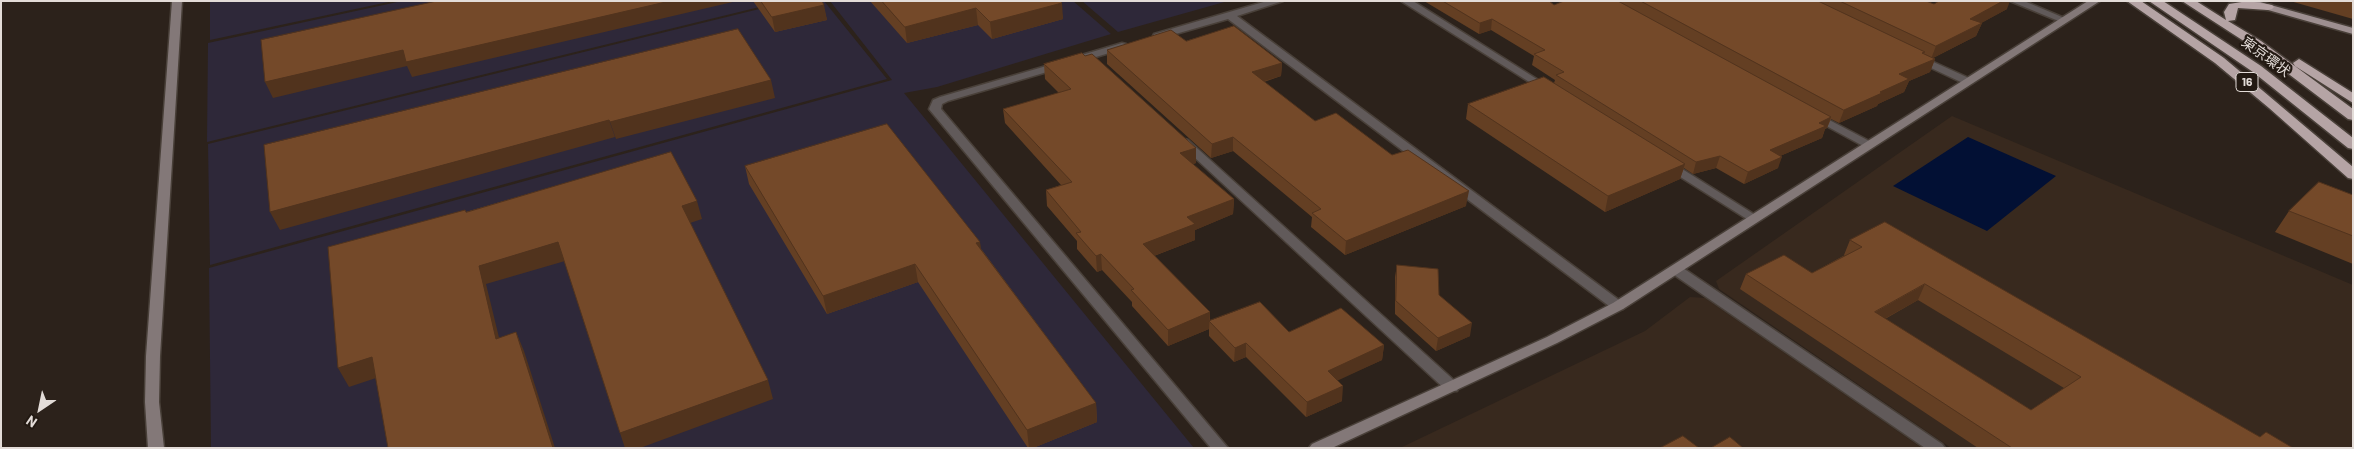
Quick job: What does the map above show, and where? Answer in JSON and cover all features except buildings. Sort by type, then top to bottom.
[{"type":"highway","name":"16","points":[[2133,1],[2190,38],[2239,76],[2353,175]]},
{"type":"highway","name":"東京環状","points":[[2155,1],[2255,68],[2353,145]]},
{"type":"highway","name":"東京環状","points":[[2188,1],[2257,44],[2353,116]]},
{"type":"highway","points":[[2203,1],[2353,99]]},
{"type":"highway","points":[[2231,18],[2230,12],[2234,6],[2271,4]]},
{"type":"main road","points":[[2247,1],[2271,4],[2353,31]]},
{"type":"street","points":[[156,448],[152,402],[153,356],[177,1]]},
{"type":"street","points":[[1220,448],[934,109],[938,102],[944,99],[1093,59],[1140,41],[1278,1]]},
{"type":"street","points":[[1406,1],[1558,96]]},
{"type":"street","points":[[2015,1],[2064,20]]},
{"type":"street","points":[[1317,448],[1452,387],[1618,306],[1967,81],[2095,1]]},
{"type":"street","points":[[1230,15],[1618,306]]},
{"type":"street","points":[[1906,52],[1967,81]]},
{"type":"street","points":[[1808,112],[1869,145]]},
{"type":"street","points":[[1178,137],[1452,387]]},
{"type":"street","points":[[1660,159],[1754,218]]},
{"type":"street","points":[[1675,269],[1937,448]]},
{"type":"shaded area","points":[[210,1],[393,1],[210,40]]},
{"type":"shaded area","points":[[402,1],[784,1],[207,142],[208,43]]},
{"type":"shaded area","points":[[792,1],[824,1],[887,79],[210,265],[208,144]]},
{"type":"shaded area","points":[[830,1],[1073,1],[1111,34],[937,87],[904,93],[1194,448],[211,448],[209,268],[892,80]]},
{"type":"shaded area","points":[[1082,1],[1228,1],[1118,32]]},
{"type":"shaded area","points":[[1952,116],[2353,285],[2353,448],[1951,448],[1719,289],[1716,281]]},
{"type":"shaded area","points":[[1690,297],[1705,298],[1922,448],[1400,448],[1645,331]]},
{"type":"water","points":[[1968,137],[2056,176],[1987,231],[1893,186]]}]
